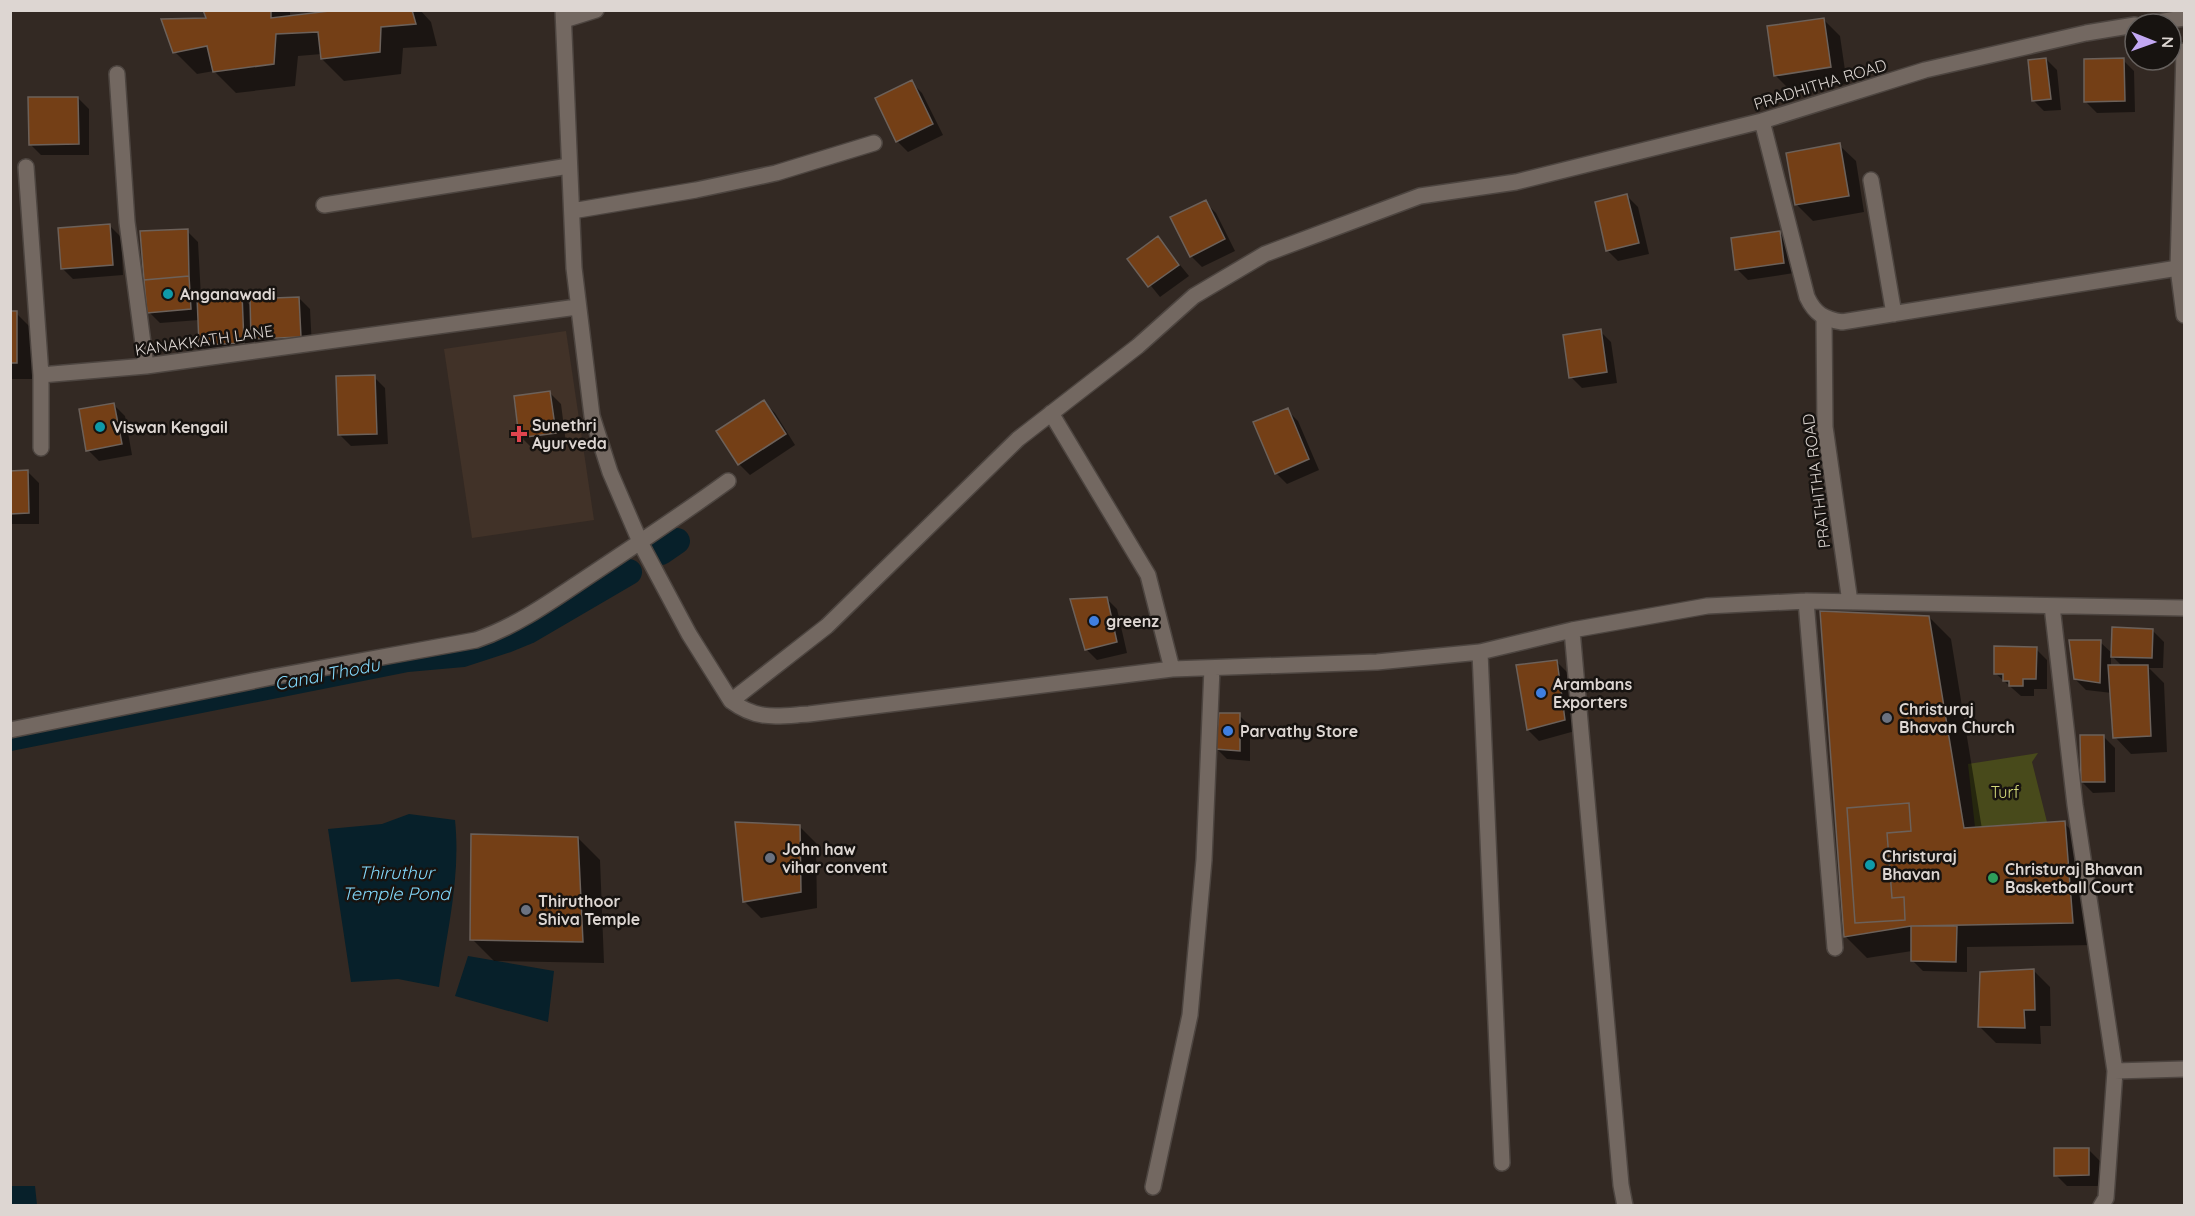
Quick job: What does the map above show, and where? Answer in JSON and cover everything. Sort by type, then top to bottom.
[{"type":"street","points":[[596,10],[563,15],[577,307],[595,426],[610,472],[641,544],[689,634],[731,701],[748,713],[768,716],[798,715],[1172,669],[1377,662],[1480,652],[1572,630],[1707,606],[1806,601],[2184,608]]},
{"type":"street","name":"PRADHITHA ROAD","points":[[731,701],[827,626],[1018,439],[1138,346],[1194,296],[1265,254],[1420,196],[1516,182],[1762,121],[1925,70],[2086,33],[2123,27]]},
{"type":"street","points":[[2184,51],[2178,268],[2184,315]]},
{"type":"street","points":[[117,74],[127,222],[146,366]]},
{"type":"street","points":[[1762,121],[1807,297],[1813,309],[1824,319],[1842,322],[2178,268]]},
{"type":"street","points":[[572,211],[696,190],[764,175],[874,142]]},
{"type":"street","points":[[324,205],[569,166]]},
{"type":"street","points":[[26,167],[40,375],[41,448]]},
{"type":"street","points":[[1871,180],[1894,314]]},
{"type":"street","name":"KANAKKATH LANE","points":[[40,375],[146,366],[577,307]]},
{"type":"street","name":"PRATHITHA ROAD","points":[[1824,319],[1825,427],[1850,602]]},
{"type":"street","points":[[1051,413],[1148,575],[1172,669]]},
{"type":"street","points":[[10,730],[272,676],[476,640],[496,633],[538,610],[641,544],[728,481]]},
{"type":"street","points":[[1806,601],[1835,948]]},
{"type":"street","points":[[2052,606],[2075,805],[2115,1071],[2106,1198],[2101,1206]]},
{"type":"street","points":[[1572,630],[1621,1185],[1625,1206]]},
{"type":"street","points":[[1480,652],[1502,1163]]},
{"type":"street","points":[[1153,1187],[1190,1015],[1204,860],[1212,668]]},
{"type":"street","points":[[2115,1071],[2184,1069]]},
{"type":"shaded area","name":"Sunethri Ayurveda","points":[[566,331],[594,520],[472,538],[444,349]]},
{"type":"green space","name":"Turf","points":[[2038,753],[2032,762],[2047,822],[1975,827],[1968,764]]},
{"type":"water","name":"Thiruthur Temple Pond","points":[[409,814],[455,820],[455,883],[439,987],[398,979],[351,982],[328,829],[382,824]]},
{"type":"water","points":[[468,956],[554,971],[548,1022],[455,996]]},
{"type":"water","points":[[11,1186],[35,1186],[37,1205],[11,1205]]},
{"type":"building","points":[[203,10],[271,10],[271,18],[338,10],[412,10],[416,24],[381,27],[380,52],[321,59],[318,32],[276,34],[274,64],[213,72],[207,46],[173,53],[161,19],[206,18]]},
{"type":"building","points":[[1824,18],[1831,67],[1774,76],[1767,26]]},
{"type":"building","points":[[2046,58],[2051,99],[2032,101],[2028,60]]},
{"type":"building","points":[[2123,58],[2125,101],[2084,102],[2084,59]]},
{"type":"building","points":[[912,80],[933,124],[896,142],[875,98]]},
{"type":"building","points":[[28,97],[78,97],[79,144],[29,145]]},
{"type":"building","points":[[1840,143],[1849,196],[1795,205],[1786,153]]},
{"type":"building","points":[[1627,194],[1639,243],[1606,251],[1595,202]]},
{"type":"building","points":[[1206,200],[1225,239],[1190,257],[1170,217]]},
{"type":"building","points":[[110,224],[113,265],[61,269],[58,228]]},
{"type":"building","points":[[188,229],[189,276],[144,280],[140,231]]},
{"type":"building","points":[[1780,231],[1784,263],[1735,270],[1731,238]]},
{"type":"building","points":[[1158,236],[1179,265],[1148,287],[1127,259]]},
{"type":"building","name":"Anganawadi","points":[[189,276],[191,309],[147,313],[144,280]]},
{"type":"building","points":[[242,294],[244,343],[199,345],[197,296]]},
{"type":"building","points":[[299,297],[301,337],[251,339],[250,299]]},
{"type":"building","points":[[10,311],[17,311],[17,363],[10,363]]},
{"type":"building","points":[[1601,329],[1607,372],[1569,378],[1563,335]]},
{"type":"building","points":[[375,375],[377,434],[338,435],[336,376]]},
{"type":"building","points":[[550,391],[556,433],[519,438],[514,396]]},
{"type":"building","points":[[764,400],[786,434],[738,465],[716,431]]},
{"type":"building","name":"Viswan Kengail","points":[[114,403],[122,444],[86,451],[79,409]]},
{"type":"building","points":[[1288,408],[1309,459],[1275,474],[1253,422]]},
{"type":"building","points":[[28,470],[29,513],[10,514],[10,471]]},
{"type":"building","name":"greenz","points":[[1107,597],[1117,642],[1085,650],[1070,599]]},
{"type":"building","name":"Christuraj Bhavan Church","points":[[1820,611],[1929,616],[1964,828],[2065,821],[2073,923],[1911,926],[1844,937]]},
{"type":"building","points":[[2112,627],[2153,629],[2152,658],[2111,657]]},
{"type":"building","points":[[2069,640],[2101,640],[2100,683],[2074,679]]},
{"type":"building","points":[[1994,646],[2037,647],[2036,679],[2023,679],[2023,686],[2009,686],[2009,681],[2003,681],[2003,674],[1994,674]]},
{"type":"building","name":"Arambans Exporters","points":[[1557,660],[1565,720],[1527,730],[1516,665]]},
{"type":"building","points":[[2108,665],[2148,665],[2151,736],[2113,738]]},
{"type":"building","name":"Parvathy Store","points":[[1219,713],[1240,713],[1240,751],[1215,749]]},
{"type":"building","points":[[2080,735],[2104,735],[2105,782],[2081,782]]},
{"type":"building","name":"Christuraj Bhavan","points":[[1909,803],[1911,831],[1887,833],[1892,898],[1904,897],[1905,920],[1855,923],[1847,808]]},
{"type":"building","name":"John haw vihar convent","points":[[735,822],[800,825],[801,892],[743,902]]},
{"type":"building","name":"Thiruthoor Shiva Temple","points":[[471,834],[578,837],[583,942],[470,940]]},
{"type":"building","points":[[1911,926],[1957,926],[1956,962],[1911,961]]},
{"type":"building","points":[[2034,969],[2035,1010],[2024,1010],[2025,1028],[1978,1027],[1980,972]]},
{"type":"building","points":[[2054,1148],[2089,1148],[2089,1175],[2054,1176]]},
{"type":"waterway","name":"Canal Thodu","points":[[661,552],[677,541]]},
{"type":"waterway","name":"Canal Thodu","points":[[10,738],[407,659],[463,654],[528,631],[629,572]]},
{"type":"place","name":"Anganawadi","points":[[168,294]]},
{"type":"place","name":"Viswan Kengail","points":[[100,427]]},
{"type":"place","name":"Sunethri Ayurveda","points":[[519,434]]},
{"type":"place","name":"greenz","points":[[1094,621]]},
{"type":"place","name":"Arambans Exporters","points":[[1541,693]]},
{"type":"place","name":"Christuraj Bhavan Church","points":[[1887,718]]},
{"type":"place","name":"Parvathy Store","points":[[1228,731]]},
{"type":"place","name":"John haw vihar convent","points":[[770,858]]},
{"type":"place","name":"Christuraj Bhavan","points":[[1870,865]]},
{"type":"place","name":"Christuraj Bhavan Basketball Court","points":[[1993,878]]},
{"type":"place","name":"Thiruthoor Shiva Temple","points":[[526,910]]}]
